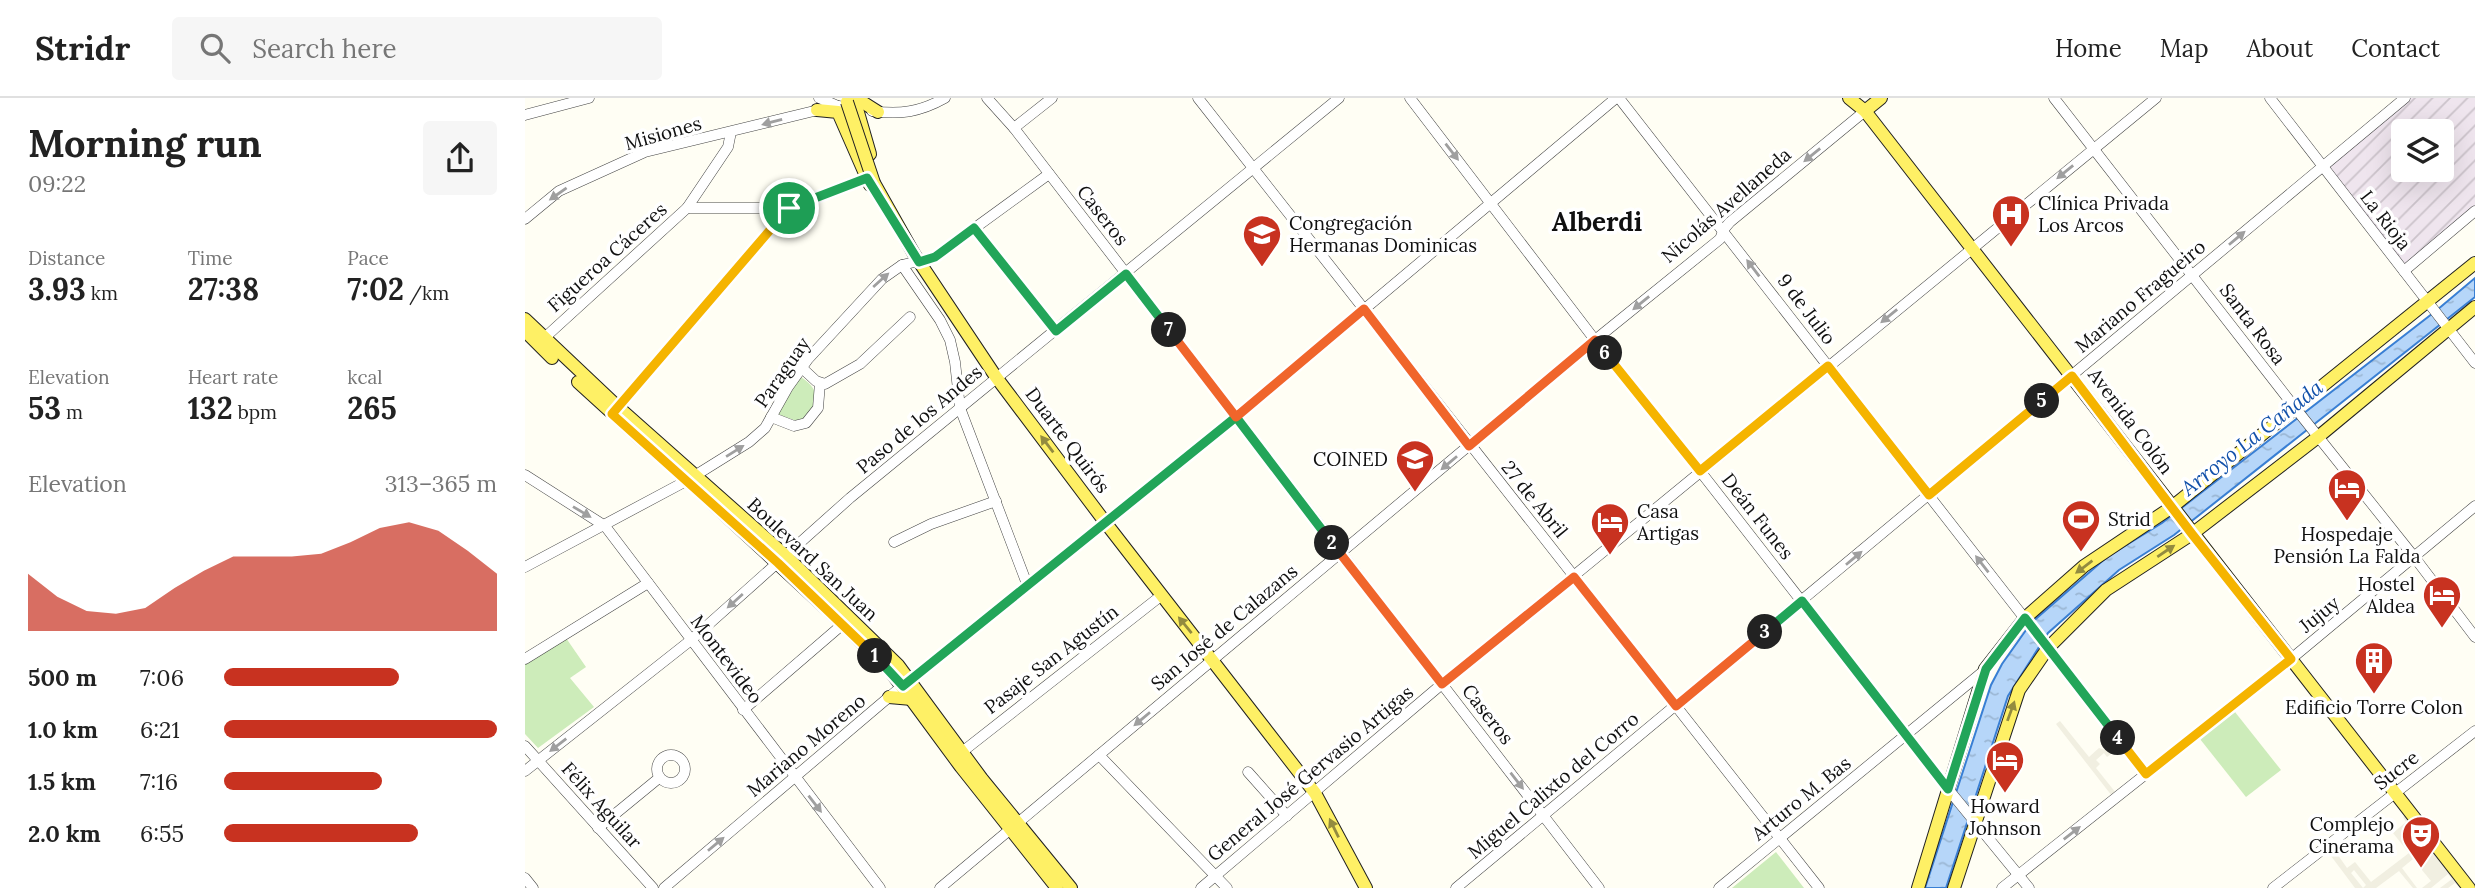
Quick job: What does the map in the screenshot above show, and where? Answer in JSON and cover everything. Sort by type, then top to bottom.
[{"type":"main road","name":"Avenida Colón","points":[[1849,98],[1865,111],[2469,888]]},
{"type":"main road","name":"Avenida Colón","points":[[1859,98],[1865,111]]},
{"type":"main road","name":"Nicolás Avellaneda","points":[[1865,111],[1881,98]]},
{"type":"main road","points":[[818,103],[840,102],[853,114],[858,108]]},
{"type":"main road","name":"Duarte Quirós","points":[[840,102],[870,180],[919,262],[996,377],[1315,793],[1361,886]]},
{"type":"main road","points":[[858,108],[879,112]]},
{"type":"main road","points":[[858,108],[890,214]]},
{"type":"main road","points":[[1918,888],[1986,669],[2025,618],[2084,566],[2172,508],[2475,262]]},
{"type":"main road","points":[[1954,888],[2019,690],[2048,648],[2106,590],[2192,534],[2318,437],[2475,307]]},
{"type":"main road","name":"Boulevard San Juan","points":[[525,318],[540,341]]},
{"type":"main road","name":"Boulevard San Juan","points":[[525,331],[540,341],[782,559],[907,683],[962,752],[1057,888]]},
{"type":"main road","name":"Boulevard San Juan","points":[[782,559],[843,624],[907,683],[912,699],[1014,827],[1071,888]]},
{"type":"main road","points":[[889,697],[912,699]]},
{"type":"street","points":[[525,115],[564,101],[589,98]]},
{"type":"street","name":"Caseros","points":[[987,98],[1014,128],[1599,888]]},
{"type":"street","points":[[1014,128],[1052,98]]},
{"type":"street","name":"27 de Abril","points":[[1198,98],[1819,888]]},
{"type":"street","name":"Paso de los Andes","points":[[525,771],[691,640],[850,498],[1339,98]]},
{"type":"street","name":"Deán Funes","points":[[1410,98],[1595,340],[2029,888]]},
{"type":"street","name":"Mariano Moreno","points":[[664,888],[889,697],[1236,417],[1618,98]]},
{"type":"street","name":"9 de Julio","points":[[1618,98],[1724,229],[2146,774]]},
{"type":"street","name":"Santa Rosa","points":[[2054,98],[2318,437],[2416,558],[2475,638]]},
{"type":"street","name":"General José Gervasio Artigas","points":[[1201,888],[1442,684],[2156,98]]},
{"type":"street","name":"La Rioja","points":[[2270,98],[2475,363]]},
{"type":"street","name":"Mariano Fragueiro","points":[[1802,601],[2405,98]]},
{"type":"street","points":[[879,112],[911,112],[941,99]]},
{"type":"street","name":"Misiones","points":[[525,219],[559,191],[645,152],[731,132],[818,103]]},
{"type":"street","name":"Nicolás Avellaneda","points":[[1595,340],[1720,239],[1724,229],[1865,111]]},
{"type":"street","points":[[687,208],[728,147],[731,132]]},
{"type":"street","name":"Paraguay","points":[[525,567],[691,478],[759,435],[802,368],[877,284],[902,265],[935,257],[1049,174]]},
{"type":"street","points":[[615,410],[789,208],[870,180]]},
{"type":"street","name":"Figueroa Cáceres","points":[[540,341],[687,208],[789,208]]},
{"type":"street","points":[[2404,271],[2475,211]]},
{"type":"street","points":[[974,228],[1056,331]]},
{"type":"street","points":[[902,265],[940,320],[950,340],[960,408],[1027,584]]},
{"type":"street","points":[[802,368],[825,384],[860,364],[910,317]]},
{"type":"street","name":"San José de Calazans","points":[[940,888],[1595,340]]},
{"type":"street","points":[[771,417],[795,426],[806,423],[818,408],[820,383]]},
{"type":"street","name":"Montevideo","points":[[525,475],[605,526],[880,888]]},
{"type":"street","points":[[894,542],[931,524],[996,501]]},
{"type":"street","name":"Jujuy","points":[[2002,888],[2291,659],[2416,558],[2475,506]]},
{"type":"street","points":[[525,659],[647,583]]},
{"type":"street","name":"Pasaje San Agustín","points":[[962,752],[1162,595]]},
{"type":"street","name":"Miguel Calixto del Corro","points":[[1456,888],[1802,601]]},
{"type":"street","points":[[743,710],[843,624]]},
{"type":"street","name":"Arturo M. Bas","points":[[1719,888],[1986,669]]},
{"type":"street","name":"Sucre","points":[[2273,888],[2475,731]]},
{"type":"street","name":"Félix Aguilar","points":[[525,746],[653,888]]},
{"type":"street","points":[[1099,755],[1227,888]]},
{"type":"street","points":[[1248,772],[1287,816]]},
{"type":"street","points":[[598,828],[659,778]]},
{"type":"street","points":[[525,878],[533,888]]},
{"type":"shaded area","points":[[2403,98],[2475,98],[2475,205],[2405,265],[2329,166]]},
{"type":"shaded area","points":[[2060,721],[2089,757],[2099,748],[2105,750],[2116,741],[2121,746],[2107,757],[2104,753],[2096,760],[2100,764],[2096,768],[2116,793],[2112,796],[2056,724]]},
{"type":"shaded area","points":[[2406,815],[2462,886],[2460,888],[2455,883],[2448,888],[2440,888],[2452,879],[2448,874],[2431,888],[2422,888],[2431,881],[2413,859],[2402,868],[2417,888],[2413,888],[2399,871],[2376,888],[2355,888],[2328,852],[2333,848],[2347,868],[2355,862],[2371,882],[2409,853],[2393,833],[2406,822],[2403,817]],"holes":[[[2354,870],[2366,885],[2363,888],[2351,873]]]},
{"type":"green space","points":[[801,377],[815,392],[812,408],[802,420],[777,414]]},
{"type":"green space","points":[[566,638],[586,667],[570,678],[594,707],[538,748],[525,734],[525,664]]},
{"type":"green space","points":[[2235,712],[2281,770],[2246,797],[2200,739]]},
{"type":"green space","points":[[1776,852],[1804,888],[1732,888]]},
{"type":"water","points":[[2475,278],[2475,297],[2174,535],[2119,570],[2048,633],[2008,696],[1946,888],[1925,888],[1991,685],[2002,664],[2031,623],[2107,557],[2162,523]]},
{"type":"place","name":"Clínica Privada Los Arcos","points":[[2011,248]]},
{"type":"place","name":"Congregación Hermanas Dominicas","points":[[1262,268]]},
{"type":"place","name":"COINED","points":[[1415,493]]},
{"type":"place","name":"Hospedaje Pensión La Falda","points":[[2347,522]]},
{"type":"place","name":"Strid","points":[[2081,553]]},
{"type":"place","name":"Casa Artigas","points":[[1610,556]]},
{"type":"place","name":"Hostel Aldea","points":[[2442,629]]},
{"type":"place","name":"Edificio Torre Colon","points":[[2374,695]]},
{"type":"place","name":"Howard Johnson","points":[[2005,794]]},
{"type":"place","name":"Complejo Cinerama","points":[[2421,869]]},
{"type":"district","name":"Alberdi","points":[[1597,222]]},
{"type":"route","points":[[789,208],[612,414],[778,563],[843,624],[903,686],[1236,417],[1442,684],[1574,577],[1676,706],[1802,601],[1948,789],[1986,669],[2025,618],[2146,774],[2291,659],[2072,376],[1929,495],[1828,366],[1700,471],[1595,340],[1469,446],[1364,309],[1236,417],[1126,274],[1056,331],[974,228],[935,257],[919,262],[867,178],[789,208]]},
{"type":"water label","name":"Arroyo La Cañada","points":[[2252,438]]}]
